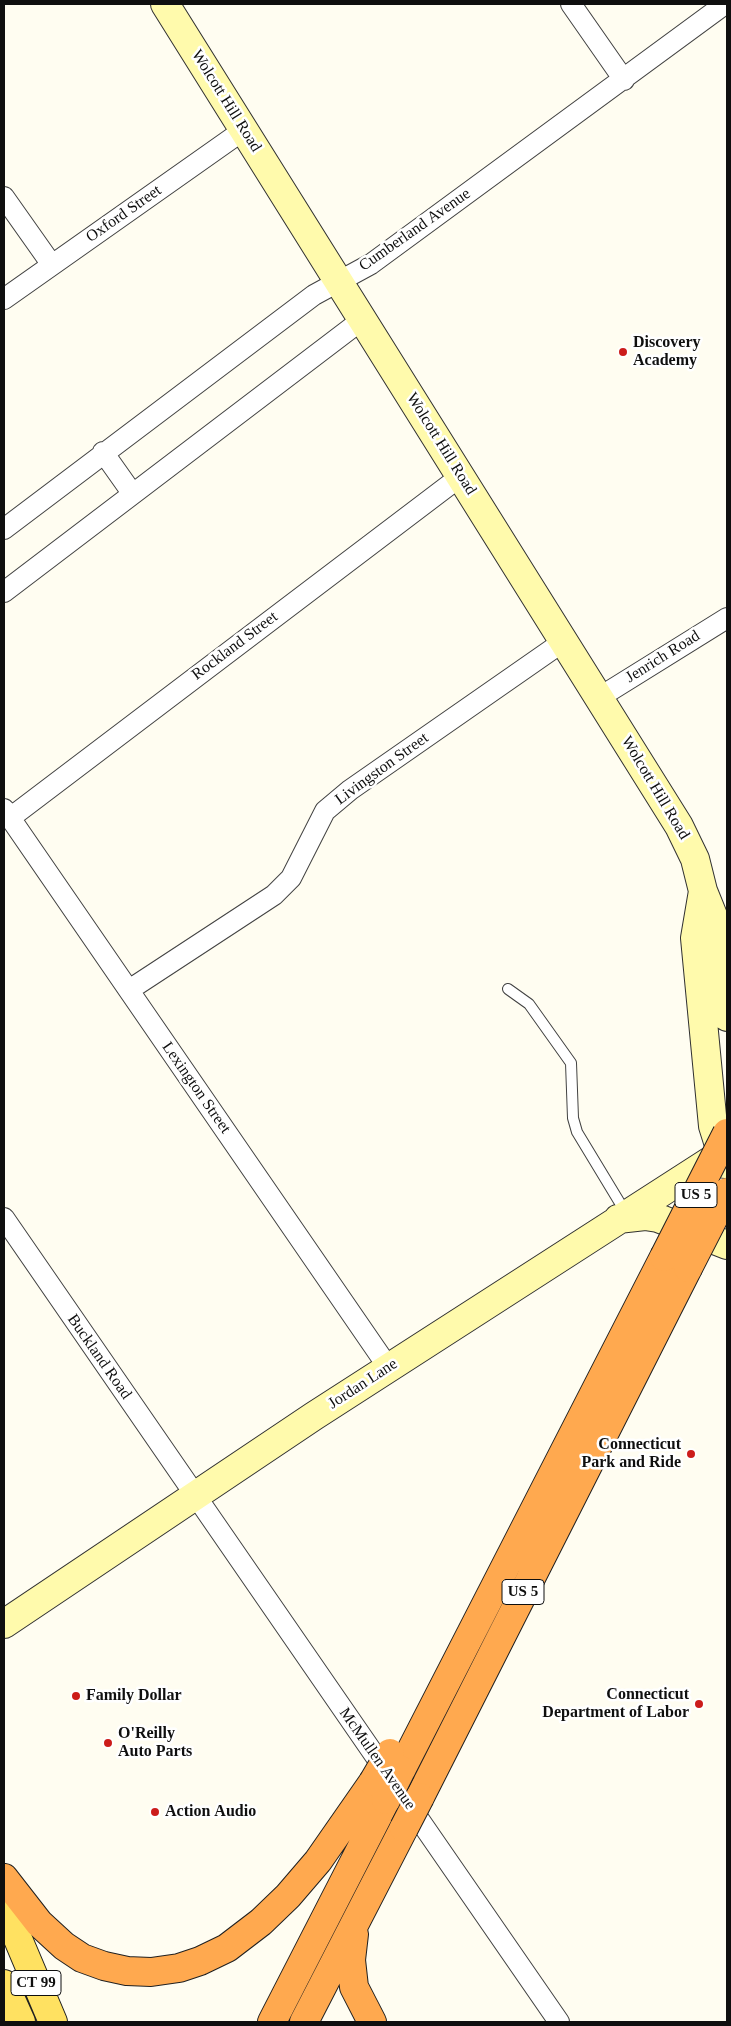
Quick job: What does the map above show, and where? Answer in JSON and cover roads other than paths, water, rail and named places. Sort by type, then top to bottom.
[{"type":"highway","name":"US 5","points":[[304,2022],[420,1797],[676,1262],[726,1151]]},
{"type":"highway","name":"US 5","points":[[272,2022],[379,1791],[462,1649],[676,1262],[727,1192]]},
{"type":"highway","points":[[4,1878],[39,1923],[64,1946],[82,1958],[104,1966],[127,1971],[151,1972],[179,1968],[200,1962],[227,1948],[261,1922],[288,1896],[379,1791]]},
{"type":"highway","points":[[359,1915],[352,1948],[353,1978],[358,1997],[372,2022]]},
{"type":"main road","name":"CT 99","points":[[4,1906],[53,2022]]},
{"type":"main road","name":"CT 99","points":[[4,1984],[21,2022]]},
{"type":"street","name":"Wolcott Hill Road","points":[[165,4],[340,281],[679,826],[696,864],[703,891],[718,928],[710,964],[713,1126],[726,1151]]},
{"type":"street","points":[[571,4],[624,80]]},
{"type":"street","name":"Cumberland Avenue","points":[[4,529],[103,452],[314,295],[371,264],[725,4]]},
{"type":"street","name":"Oxford Street","points":[[4,299],[244,129]]},
{"type":"street","points":[[4,197],[52,265]]},
{"type":"street","points":[[4,592],[363,319]]},
{"type":"street","points":[[103,452],[132,493]]},
{"type":"street","name":"Rockland Street","points":[[7,813],[461,476]]},
{"type":"street","name":"Jenrich Road","points":[[600,697],[727,618]]},
{"type":"street","name":"Livingston Street","points":[[129,990],[274,895],[291,878],[325,811],[350,790],[564,641]]},
{"type":"street","name":"Lexington Street","points":[[7,813],[388,1367]]},
{"type":"street","name":"Wolcott Hill Road","points":[[710,964],[727,1017]]},
{"type":"street","name":"Jordan Lane","points":[[4,1624],[388,1367],[726,1151]]},
{"type":"street","points":[[622,1217],[658,1218],[727,1245]]},
{"type":"street","name":"Buckland Road","points":[[4,1218],[195,1495]]},
{"type":"street","name":"McMullen Avenue","points":[[195,1495],[559,2022]]},
{"type":"lane","points":[[508,989],[530,1004],[571,1063],[573,1118],[578,1132],[622,1217]]},
{"type":"place","name":"Discovery Academy","points":[[623,352]]},
{"type":"place","name":"Connecticut Park and Ride","points":[[691,1454]]},
{"type":"place","name":"Family Dollar","points":[[76,1696]]},
{"type":"place","name":"Connecticut Department of Labor","points":[[699,1704]]},
{"type":"place","name":"O'Reilly Auto Parts","points":[[108,1743]]},
{"type":"place","name":"Action Audio","points":[[155,1812]]}]
